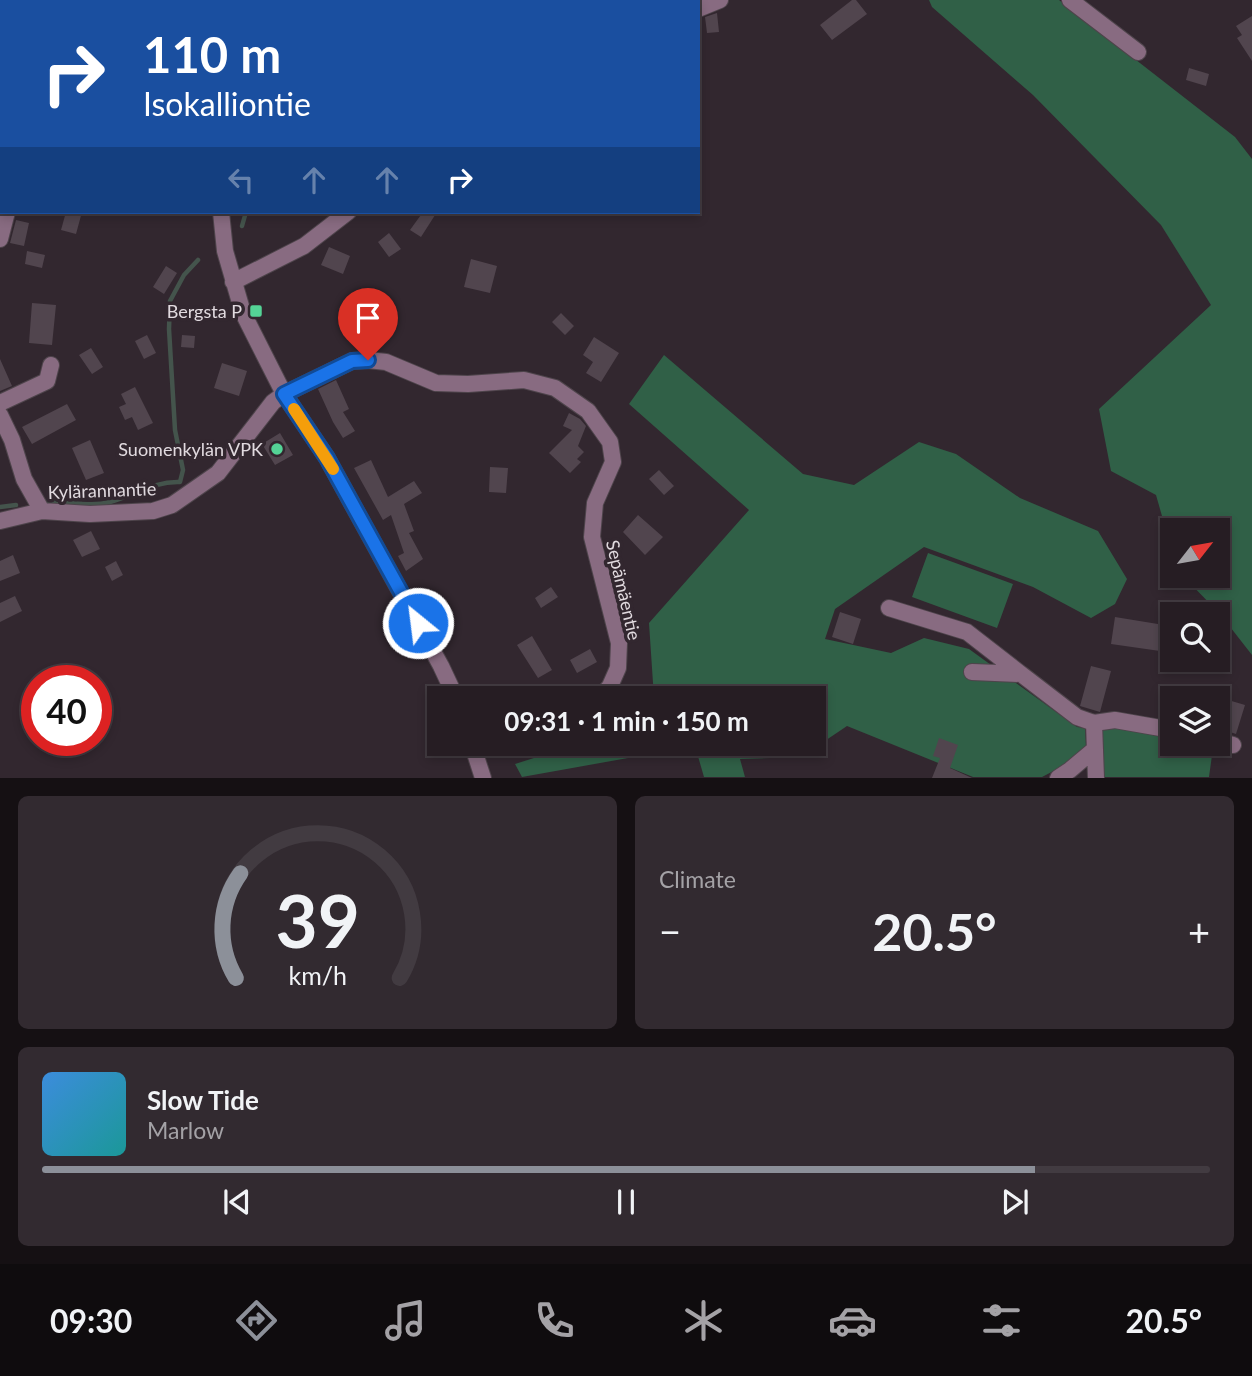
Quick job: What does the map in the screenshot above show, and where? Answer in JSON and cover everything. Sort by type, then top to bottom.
[{"type":"street","points":[[700,8],[720,0]]},
{"type":"street","points":[[1070,0],[1138,52]]},
{"type":"street","points":[[0,239],[6,214]]},
{"type":"street","points":[[221,214],[225,251],[243,313],[284,394],[327,458],[450,686]]},
{"type":"street","points":[[233,282],[304,246],[345,214]]},
{"type":"street","name":"Sepämäentie","points":[[284,394],[352,361],[368,360],[386,362],[436,383],[524,380],[555,388],[588,411],[610,442],[613,462],[595,503],[592,537],[618,643],[618,668],[610,686]]},
{"type":"street","points":[[0,403],[47,381],[51,365]]},
{"type":"street","name":"Kylärannantie","points":[[0,521],[42,511],[90,514],[153,512],[172,505],[218,473],[273,402],[284,394]]},
{"type":"street","points":[[0,415],[12,440],[24,479],[42,511]]},
{"type":"street","points":[[889,608],[967,632],[1077,717],[1094,723],[1115,720],[1160,728]]},
{"type":"street","points":[[972,672],[1021,674]]},
{"type":"street","points":[[1094,723],[1096,778]]},
{"type":"street","points":[[1058,778],[1095,748]]},
{"type":"street","points":[[476,756],[483,778]]},
{"type":"green space","points":[[929,0],[1059,0],[1235,137],[1252,159],[1252,655],[1230,627],[1230,602],[1208,602],[1195,588],[1230,588],[1230,518],[1163,518],[1156,495],[1111,471],[1099,409],[1211,305],[1161,225],[1033,95],[932,7]]},
{"type":"green space","points":[[664,355],[803,474],[854,485],[919,442],[956,454],[1020,498],[1098,531],[1127,579],[1115,604],[1091,618],[1033,587],[924,547],[835,609],[825,639],[891,653],[924,638],[969,649],[1077,727],[1085,728],[1086,746],[1065,765],[1042,777],[973,777],[847,726],[826,740],[826,686],[653,686],[649,623],[749,510],[629,404]]},
{"type":"green space","points":[[928,553],[1013,584],[997,628],[912,597]]},
{"type":"green space","points":[[1111,725],[1160,735],[1160,756],[1212,756],[1209,777],[1101,777],[1102,728]]},
{"type":"green space","points":[[540,756],[639,756],[522,777],[515,764]]},
{"type":"green space","points":[[698,756],[802,756],[740,759],[745,777],[704,777]]},
{"type":"building","points":[[852,0],[856,0],[867,14],[832,40],[820,25]]},
{"type":"building","points":[[717,13],[719,32],[707,33],[705,17]]},
{"type":"building","points":[[1252,16],[1252,61],[1237,38],[1242,35],[1236,26]]},
{"type":"building","points":[[1189,68],[1209,74],[1206,86],[1186,80]]},
{"type":"building","points":[[65,214],[81,214],[76,234],[61,230]]},
{"type":"building","points":[[422,214],[436,214],[421,237],[410,230]]},
{"type":"building","points":[[16,220],[29,223],[24,246],[10,243]]},
{"type":"building","points":[[389,233],[401,249],[389,257],[378,242]]},
{"type":"building","points":[[329,247],[350,256],[343,274],[321,265]]},
{"type":"building","points":[[27,251],[45,255],[42,268],[25,264]]},
{"type":"building","points":[[471,259],[497,266],[490,293],[464,287]]},
{"type":"building","points":[[166,266],[177,273],[164,294],[153,287]]},
{"type":"building","points":[[359,297],[371,318],[350,329],[339,308]]},
{"type":"building","points":[[32,303],[56,305],[52,345],[29,343]]},
{"type":"building","points":[[561,313],[574,326],[565,335],[552,322]]},
{"type":"building","points":[[147,335],[156,353],[144,359],[135,341]]},
{"type":"building","points":[[182,335],[195,336],[194,348],[181,347]]},
{"type":"building","points":[[594,337],[619,353],[601,382],[586,373],[593,362],[583,355]]},
{"type":"building","points":[[91,348],[103,367],[92,374],[79,355]]},
{"type":"building","points":[[0,359],[12,386],[0,391]]},
{"type":"building","points":[[222,363],[247,371],[239,396],[214,388]]},
{"type":"building","points":[[336,380],[349,409],[343,412],[355,431],[343,438],[318,389]]},
{"type":"building","points":[[135,387],[153,423],[138,430],[132,417],[125,420],[119,407],[126,404],[121,394]]},
{"type":"building","points":[[67,404],[76,420],[32,444],[22,427]]},
{"type":"building","points":[[569,413],[586,426],[578,446],[584,452],[577,459],[581,462],[570,473],[549,453],[572,430],[563,426]]},
{"type":"building","name":"Suomenkylän VPK","points":[[280,433],[293,455],[275,465],[262,444]]},
{"type":"building","points":[[90,440],[104,473],[86,480],[72,448]]},
{"type":"building","points":[[371,460],[388,497],[414,481],[422,493],[404,504],[414,531],[409,533],[423,559],[406,571],[398,556],[404,553],[391,515],[383,520],[354,468]]},
{"type":"building","points":[[490,467],[508,468],[506,493],[489,492]]},
{"type":"building","points":[[659,470],[674,486],[664,495],[649,479]]},
{"type":"building","points":[[638,515],[663,537],[645,555],[623,532]]},
{"type":"building","points":[[91,531],[100,549],[82,557],[73,540]]},
{"type":"building","points":[[13,555],[20,573],[0,581],[0,561]]},
{"type":"building","points":[[116,561],[123,575],[112,581],[105,567]]},
{"type":"building","points":[[551,587],[558,597],[541,608],[535,598]]},
{"type":"building","points":[[15,596],[22,611],[0,622],[0,603]]},
{"type":"building","points":[[840,612],[861,619],[853,644],[832,637]]},
{"type":"building","points":[[1115,617],[1160,624],[1160,651],[1111,644]]},
{"type":"building","points":[[532,636],[552,670],[538,678],[517,645]]},
{"type":"building","points":[[590,649],[597,662],[577,673],[570,660]]},
{"type":"building","points":[[1091,666],[1111,671],[1100,712],[1080,706]]},
{"type":"building","points":[[1230,701],[1245,705],[1236,734],[1230,732]]},
{"type":"building","points":[[939,738],[958,745],[950,768],[972,778],[932,778],[940,758],[933,756]]},
{"type":"waterway","points":[[242,226],[245,214]]},
{"type":"waterway","points":[[43,502],[102,504],[153,486],[180,482],[183,470],[175,430],[170,301],[184,275],[198,260]]},
{"type":"waterway","points":[[0,507],[16,505]]},
{"type":"slow traffic","points":[[294,409],[333,469]]},
{"type":"place","name":"Bergsta P","points":[[256,311]]},
{"type":"place","name":"Suomenkylän VPK","points":[[277,449]]},
{"type":"route","points":[[368,360],[352,361],[284,394],[327,458],[418,623]]}]
